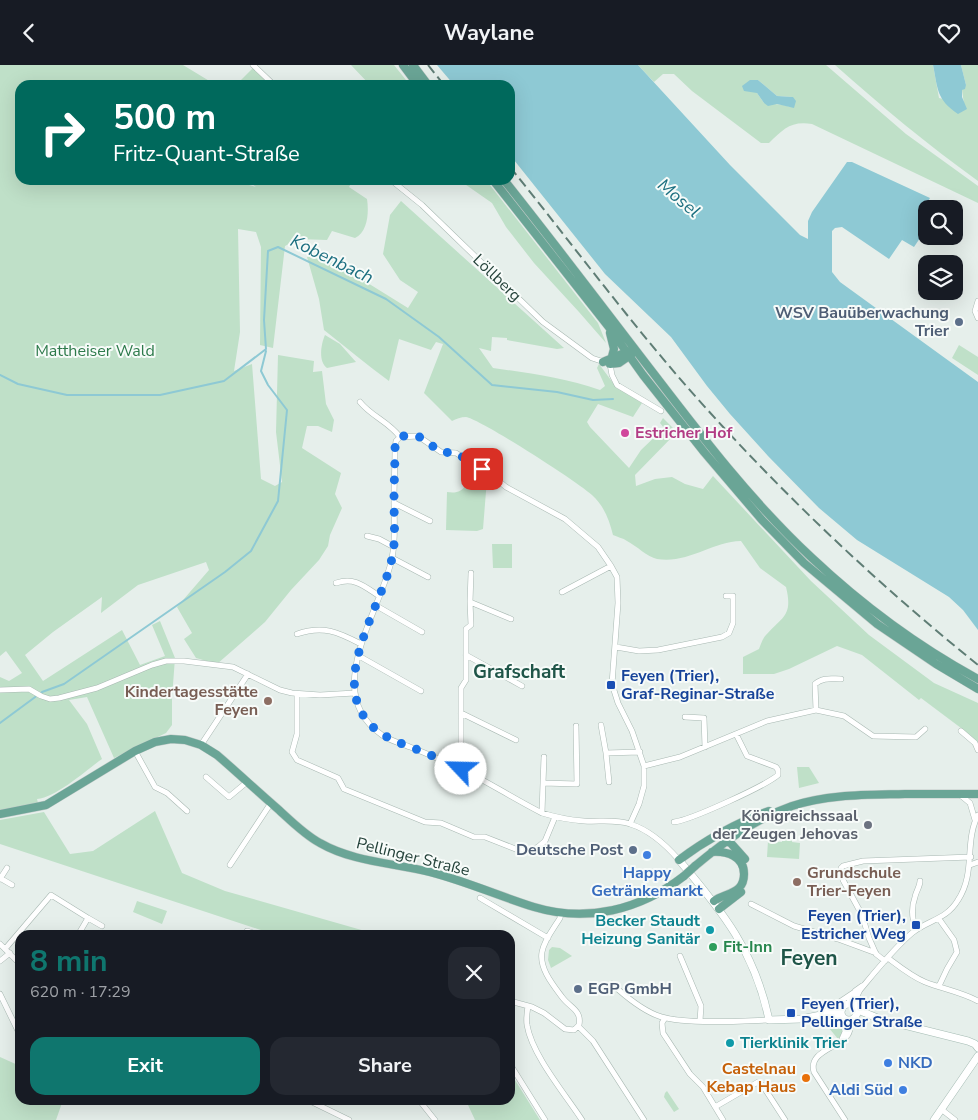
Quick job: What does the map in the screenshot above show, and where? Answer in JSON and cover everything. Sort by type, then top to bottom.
[{"type":"main road","points":[[403,65],[414,80]]},
{"type":"main road","points":[[412,65],[424,80]]},
{"type":"main road","points":[[497,185],[704,452],[762,521],[804,563],[843,597],[894,631],[978,679]]},
{"type":"main road","points":[[508,185],[695,426],[768,513],[817,562],[894,631],[936,664],[978,689]]},
{"type":"main road","points":[[608,327],[614,345],[608,361]]},
{"type":"main road","points":[[608,361],[636,350]]},
{"type":"main road","points":[[608,361],[619,363],[627,354]]},
{"type":"main road","name":"Pellinger Straße","points":[[0,814],[46,805],[150,743],[181,740],[201,745],[217,755],[299,828],[319,843],[333,849],[352,856],[430,872],[533,907],[561,913],[598,914],[629,906],[659,893],[684,877],[728,840],[756,822],[793,806]]},
{"type":"main road","points":[[679,860],[708,839],[742,821],[779,807],[852,795],[978,794]]},
{"type":"main road","points":[[719,909],[740,893],[748,880],[749,868],[728,840]]},
{"type":"main road","points":[[712,852],[726,852],[735,856],[742,863],[744,875],[742,884],[736,890],[714,901]]},
{"type":"street","points":[[253,65],[269,80]]},
{"type":"street","name":"Löllberg","points":[[397,185],[422,205],[543,322],[585,353],[608,361]]},
{"type":"street","points":[[978,301],[975,311],[978,318]]},
{"type":"street","points":[[608,361],[617,385],[661,411]]},
{"type":"street","points":[[612,375],[613,370],[619,363]]},
{"type":"street","points":[[360,402],[367,411],[394,429],[400,437]]},
{"type":"street","points":[[630,824],[639,804],[644,786],[644,766],[612,684],[618,603],[617,577],[610,565],[598,547],[565,519],[506,487],[456,453],[441,452],[418,436],[400,437],[396,441],[395,448],[394,547],[392,558],[387,578],[361,644],[359,656],[355,693],[362,714],[383,736],[461,769],[542,813],[582,821],[614,821],[630,824],[658,839],[679,860],[714,901],[740,941],[751,962],[769,1020]]},
{"type":"street","points":[[394,503],[430,521]]},
{"type":"street","points":[[367,536],[379,539],[394,547]]},
{"type":"street","points":[[392,558],[428,577]]},
{"type":"street","points":[[562,592],[610,565]]},
{"type":"street","points":[[461,769],[461,688],[466,680],[466,629],[471,625],[471,573]]},
{"type":"street","points":[[336,583],[346,580],[351,581],[360,584],[379,596]]},
{"type":"street","points":[[616,647],[638,651],[658,650],[722,637],[729,633],[733,623],[733,596],[726,596]]},
{"type":"street","points":[[470,602],[511,619]]},
{"type":"street","points":[[375,605],[422,632]]},
{"type":"street","points":[[297,634],[309,630],[331,630],[361,644]]},
{"type":"street","points":[[466,655],[522,686]]},
{"type":"street","points":[[359,656],[421,691]]},
{"type":"street","points":[[0,690],[28,689],[41,697],[59,698],[118,681],[135,671],[166,661],[184,661],[233,667],[280,690],[297,694],[355,693]]},
{"type":"street","points":[[201,745],[248,674]]},
{"type":"street","points":[[816,710],[815,684],[827,678],[841,679]]},
{"type":"street","points":[[297,694],[297,734],[292,752],[296,760],[338,778],[344,789],[425,822],[441,823],[474,837],[485,837],[518,850],[529,851],[545,841],[555,817]]},
{"type":"street","points":[[644,766],[680,757],[767,721],[816,710],[844,716],[873,736],[916,737],[925,729]]},
{"type":"street","points":[[462,713],[516,740]]},
{"type":"street","points":[[685,717],[704,718],[705,747]]},
{"type":"street","points":[[601,725],[609,782]]},
{"type":"street","points":[[543,783],[577,784],[576,726]]},
{"type":"street","points":[[961,731],[975,743],[978,750]]},
{"type":"street","points":[[674,822],[690,818],[748,792],[778,775],[776,767],[747,756],[736,734]]},
{"type":"street","points":[[135,751],[156,787],[167,793],[187,811]]},
{"type":"street","points":[[606,753],[640,752]]},
{"type":"street","points":[[542,813],[544,757]]},
{"type":"street","points":[[206,777],[229,797],[247,782]]},
{"type":"street","points":[[850,1013],[856,998],[865,985],[904,940],[916,930],[939,919],[952,909],[958,901],[968,879],[972,834],[977,817],[970,803],[958,794]]},
{"type":"street","points":[[230,865],[271,803]]},
{"type":"street","points":[[876,954],[862,915],[843,879],[841,868],[863,861],[970,857]]},
{"type":"street","points":[[970,865],[978,862]]},
{"type":"street","points":[[7,868],[0,879],[12,885]]},
{"type":"street","points":[[916,930],[912,910],[920,881]]},
{"type":"street","points":[[24,930],[51,895],[102,926]]},
{"type":"street","name":"Pellinger Straße","points":[[480,898],[548,938]]},
{"type":"street","points":[[751,904],[794,926],[876,954],[926,982],[951,989],[978,1001]]},
{"type":"street","points":[[515,1002],[544,1013],[564,1029],[572,1031],[578,1027],[580,1019],[578,1012],[562,998],[543,967],[542,953],[561,913]]},
{"type":"street","points":[[81,930],[88,918]]},
{"type":"street","points":[[939,919],[954,940],[957,952],[939,986]]},
{"type":"street","points":[[861,948],[869,938]]},
{"type":"street","points":[[0,961],[15,942]]},
{"type":"street","points":[[0,944],[15,959]]},
{"type":"street","points":[[680,956],[701,1006],[700,1021]]},
{"type":"street","points":[[612,984],[641,1008],[664,1018],[700,1021],[769,1020],[801,1019],[820,1015],[850,1013]]},
{"type":"street","points":[[831,1010],[834,1005],[865,985]]},
{"type":"street","points":[[845,1120],[813,1068],[815,1059],[842,1040],[850,1013],[853,993]]},
{"type":"street","points":[[0,994],[15,1024]]},
{"type":"street","points":[[0,1008],[6,1005]]},
{"type":"street","points":[[528,1006],[527,1027],[534,1046],[582,1120]]},
{"type":"street","points":[[820,1015],[831,1010],[880,1019],[968,1041],[978,1048]]},
{"type":"street","points":[[664,1018],[662,1023],[663,1033],[690,1074],[703,1087],[723,1120]]},
{"type":"street","points":[[578,1027],[593,1041],[644,1120]]},
{"type":"street","points":[[934,1120],[978,1056]]},
{"type":"street","points":[[515,1072],[545,1120]]},
{"type":"street","points":[[715,1107],[758,1082],[763,1086],[785,1120]]},
{"type":"street","points":[[318,1105],[349,1120]]},
{"type":"street","points":[[422,1105],[435,1120]]},
{"type":"street","points":[[941,1109],[955,1120]]},
{"type":"green space","name":"Mattheiser Wald","points":[[0,65],[183,65],[208,80],[15,80],[15,185],[249,185],[256,187],[253,185],[350,185],[349,187],[367,199],[367,221],[363,231],[355,238],[332,231],[327,240],[298,239],[285,246],[273,348],[260,345],[261,247],[256,232],[238,229],[240,332],[234,371],[252,364],[261,479],[275,486],[282,482],[276,432],[278,355],[314,361],[313,372],[322,371],[326,404],[334,420],[332,432],[318,426],[307,426],[302,448],[341,473],[335,494],[342,508],[330,535],[328,546],[319,560],[265,622],[217,664],[196,658],[184,639],[192,633],[177,607],[209,570],[206,562],[138,585],[101,613],[102,597],[53,632],[25,655],[43,681],[122,630],[140,665],[165,656],[152,625],[160,621],[175,658],[172,725],[166,733],[114,758],[87,697],[69,700],[87,724],[102,759],[62,789],[37,799],[38,803],[0,811],[0,677],[9,681],[22,673],[6,651],[0,656]]},
{"type":"green space","points":[[351,65],[394,65],[406,80],[365,80]]},
{"type":"green space","points":[[638,65],[826,65],[906,134],[978,186],[978,203],[812,124],[793,125],[783,130],[769,143],[761,143],[692,91],[674,74],[663,74],[654,82]],"holes":[[[758,80],[777,96],[793,97],[790,107],[764,103],[757,93]]]},
{"type":"green space","points":[[835,65],[933,65],[939,98],[964,104],[962,90],[966,85],[961,65],[978,65],[978,181],[905,125]]},
{"type":"green space","points":[[253,68],[266,80],[241,80]]},
{"type":"green space","points":[[466,185],[490,185],[598,323],[606,343],[534,263],[506,227],[492,203]]},
{"type":"green space","points":[[401,201],[564,348],[557,349],[507,340],[507,338],[492,337],[491,351],[479,348],[493,368],[560,379],[600,390],[605,386],[597,368],[599,364],[616,387],[642,403],[633,417],[598,404],[587,422],[629,468],[641,450],[664,428],[660,423],[663,418],[677,432],[635,475],[636,486],[655,479],[672,477],[685,484],[703,489],[713,476],[811,581],[869,635],[934,683],[978,703],[978,746],[961,728],[921,698],[919,700],[862,655],[837,646],[789,669],[774,674],[743,674],[743,657],[759,649],[765,636],[785,615],[788,597],[786,587],[760,568],[741,541],[730,542],[689,556],[668,560],[650,556],[625,540],[613,535],[603,508],[583,488],[529,452],[475,420],[466,417],[452,421],[424,393],[443,344],[436,342],[431,350],[399,339],[389,381],[324,330],[319,299],[307,257],[321,254],[408,308],[418,292],[400,280],[383,254],[390,215]]},
{"type":"green space","points":[[325,335],[340,344],[356,362],[327,368],[322,362],[321,357],[322,343]]},
{"type":"green space","points":[[959,345],[978,357],[978,375],[952,358]]},
{"type":"green space","points":[[473,470],[487,479],[483,529],[477,531],[446,530],[447,492],[458,492],[461,490]]},
{"type":"green space","points":[[492,544],[512,544],[512,568],[493,568]]},
{"type":"green space","points":[[797,767],[809,767],[819,783],[799,788]]},
{"type":"green space","points":[[155,811],[182,873],[225,891],[362,930],[261,930],[0,844],[0,820],[44,812],[70,854],[93,851]]},
{"type":"green space","points":[[787,834],[792,836],[792,842],[800,843],[799,859],[767,857],[768,841],[782,842],[782,836]]},
{"type":"green space","points":[[137,901],[167,911],[162,924],[133,912]]},
{"type":"green space","points":[[552,947],[560,948],[572,956],[551,968],[548,960],[549,950]]},
{"type":"green space","points":[[840,1020],[841,1022],[842,1030],[838,1039],[824,1022]]},
{"type":"green space","points":[[0,1057],[15,1064],[15,1105],[61,1105],[56,1120],[0,1120]]},
{"type":"green space","points":[[515,1080],[540,1120],[475,1120],[468,1105],[515,1105]]},
{"type":"green space","points":[[667,1091],[679,1109],[674,1112],[664,1097]]},
{"type":"water","name":"Mosel","points":[[437,65],[638,65],[730,165],[800,235],[808,239],[808,221],[812,212],[847,162],[852,162],[930,198],[929,200],[918,200],[918,241],[914,247],[902,240],[889,259],[842,227],[835,228],[832,231],[832,272],[840,282],[978,382],[978,630],[963,610],[949,597],[857,540],[819,508],[730,414],[671,337],[605,274],[515,161],[515,80],[450,80]]},
{"type":"water","points":[[933,65],[961,65],[966,85],[965,89],[962,90],[962,97],[967,109],[958,114],[942,98],[937,87]]},
{"type":"water","points":[[750,80],[758,80],[777,96],[793,97],[796,101],[794,108],[777,104],[768,106],[757,93],[744,91],[742,86]]},
{"type":"waterway","name":"Kobenbach","points":[[0,375],[18,384],[67,395],[160,395],[224,381],[266,349],[264,320],[268,251],[278,247],[386,299],[439,337],[492,385],[557,392],[593,400],[613,399]]},
{"type":"waterway","points":[[0,723],[42,692],[64,684],[225,572],[251,551],[278,501],[287,410],[268,385],[261,371],[266,351]]},
{"type":"railway","points":[[428,65],[440,80]]},
{"type":"railway","points":[[515,173],[642,334],[688,388],[756,462],[864,567],[978,665]]},
{"type":"place","name":"WSV Bauüberwachung Trier","points":[[959,322]]},
{"type":"place","name":"Estricher Hof","points":[[625,433]]},
{"type":"place","name":"Feyen (Trier), Graf-Reginar-Straße","points":[[611,685]]},
{"type":"place","name":"Kindertagesstätte Feyen","points":[[268,701]]},
{"type":"place","name":"Königreichssaal der Zeugen Jehovas","points":[[868,825]]},
{"type":"place","name":"Deutsche Post","points":[[633,850]]},
{"type":"place","name":"Happy Getränkemarkt","points":[[647,855]]},
{"type":"place","name":"Grundschule Trier-Feyen","points":[[797,882]]},
{"type":"place","name":"Feyen (Trier), Estricher Weg","points":[[916,925]]},
{"type":"place","name":"Becker Staudt Heizung Sanitär","points":[[710,930]]},
{"type":"place","name":"Fit-Inn","points":[[713,947]]},
{"type":"place","name":"EGP GmbH","points":[[578,989]]},
{"type":"place","name":"Feyen (Trier), Pellinger Straße","points":[[791,1013]]},
{"type":"place","name":"Tierklinik Trier","points":[[730,1043]]},
{"type":"place","name":"NKD","points":[[888,1063]]},
{"type":"place","name":"Castelnau Kebap Haus","points":[[806,1078]]},
{"type":"place","name":"Aldi Süd","points":[[903,1090]]},
{"type":"district","name":"Grafschaft","points":[[519,672]]},
{"type":"district","name":"Feyen","points":[[809,958]]},
{"type":"route","points":[[461,769],[383,736],[362,714],[355,693],[355,681],[361,644],[387,578],[394,547],[396,441],[402,436],[418,436],[441,452],[456,453],[482,469]]}]
